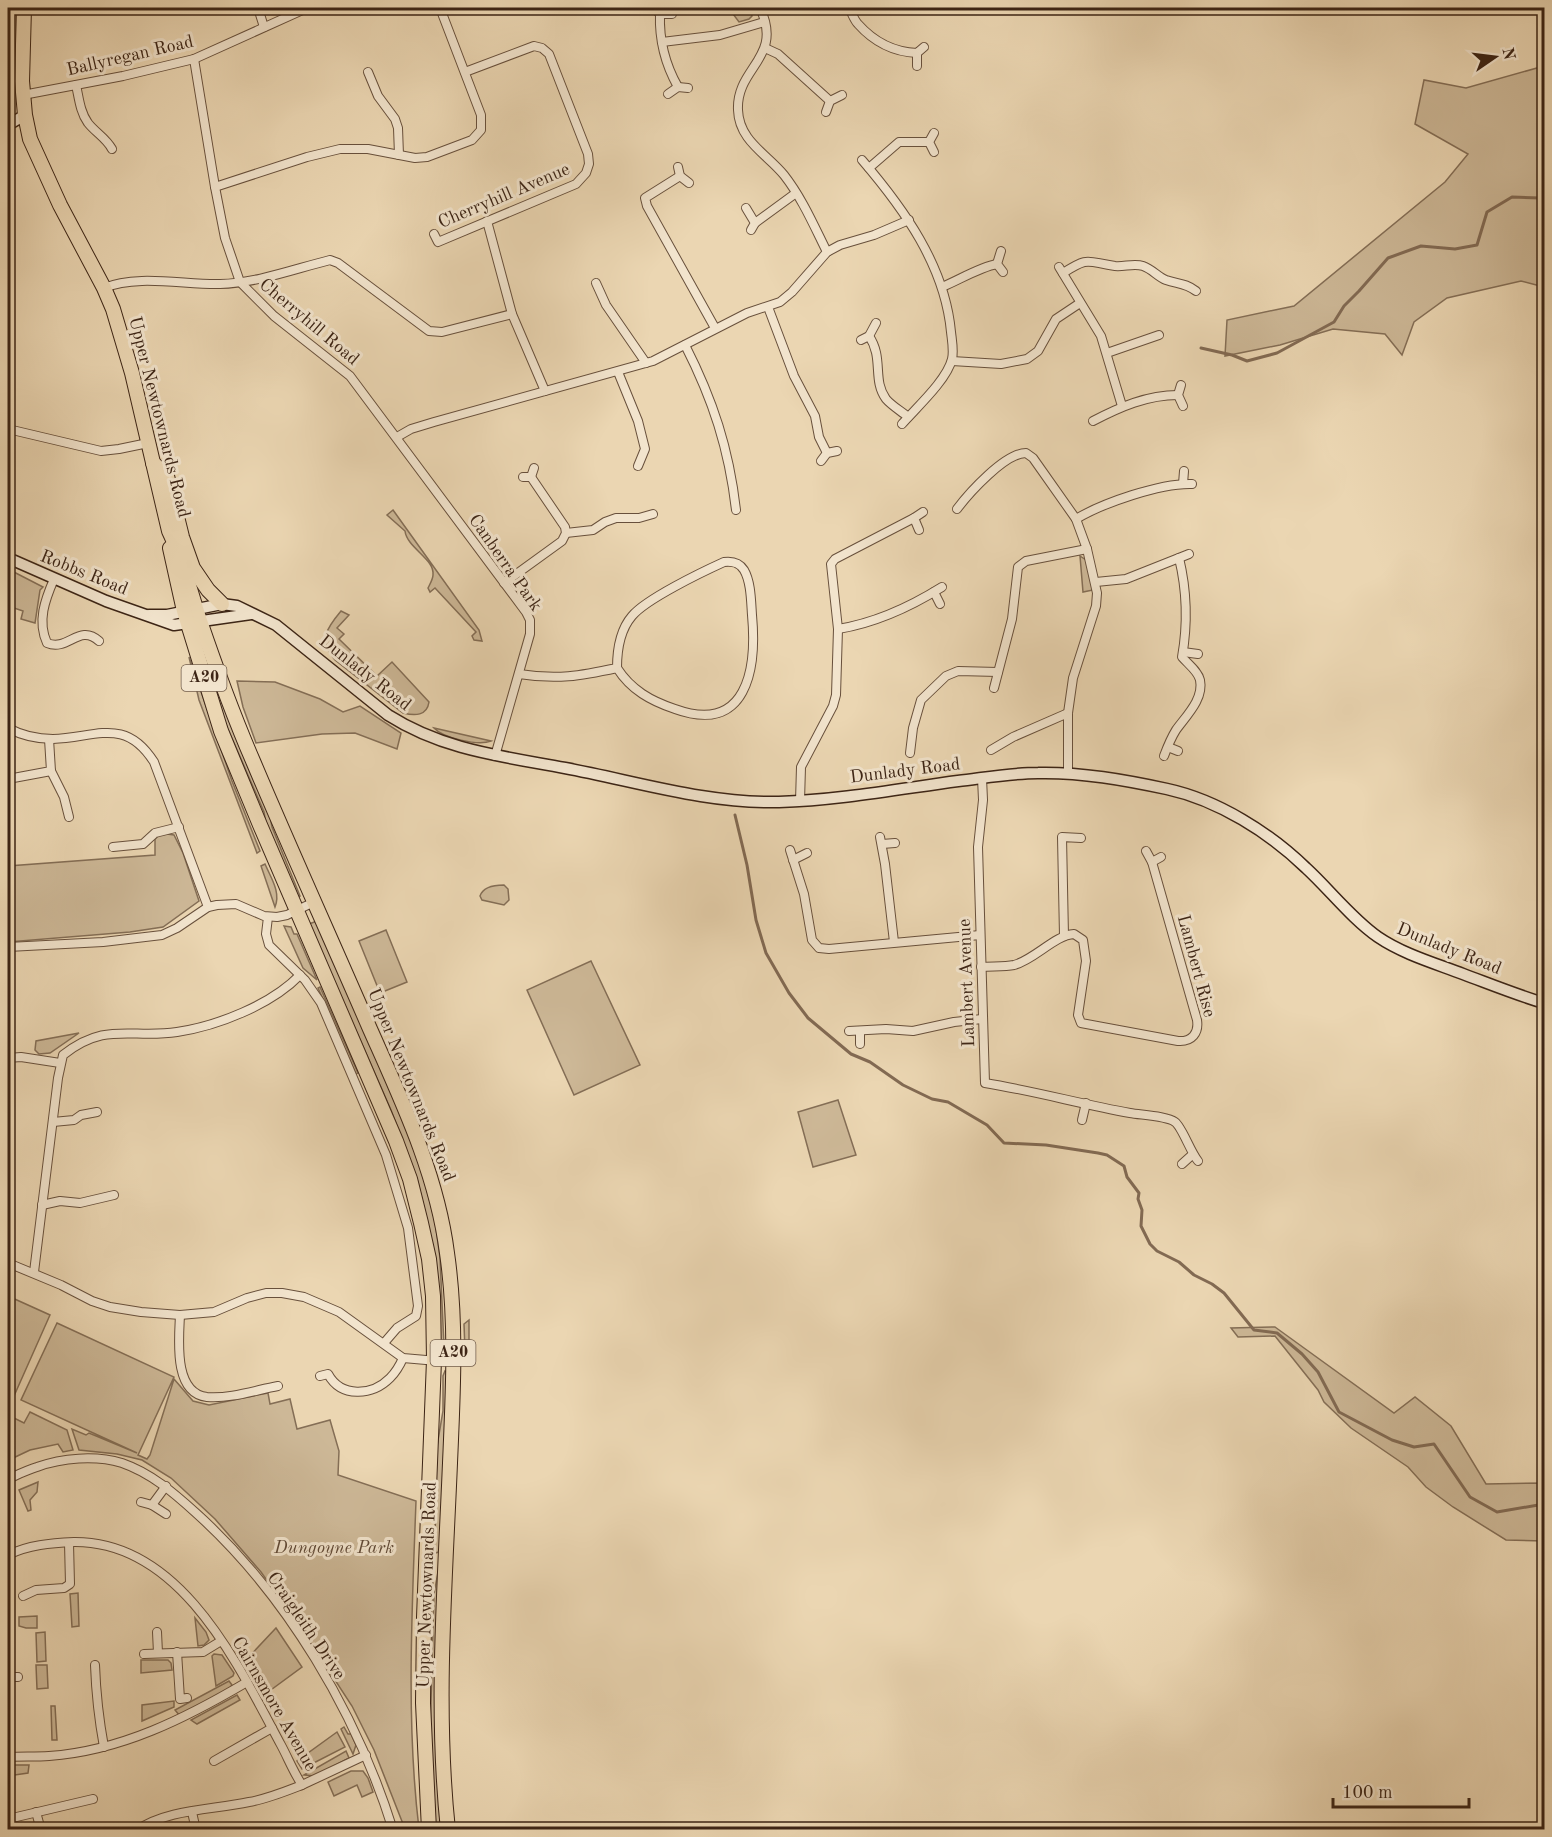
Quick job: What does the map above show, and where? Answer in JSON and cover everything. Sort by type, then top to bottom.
[{"type":"highway","name":"Upper Newtownards Road","points":[[24,8],[22,94],[30,140],[60,205],[105,288],[121,333],[169,531],[180,553],[192,617],[221,730],[396,1141],[410,1179],[429,1259],[433,1296],[434,1360],[423,1682],[429,1830]]},
{"type":"highway","points":[[153,463],[167,476],[182,537],[193,568],[208,590],[222,604]]},
{"type":"highway","name":"Upper Newtownards Road","points":[[192,617],[397,1090],[435,1193],[447,1253],[452,1306],[453,1360],[441,1704],[443,1785],[448,1830]]},
{"type":"street","points":[[24,8],[42,8]]},
{"type":"street","points":[[258,8],[264,27]]},
{"type":"street","name":"Ballyregan Road","points":[[22,94],[148,71],[194,58],[307,8]]},
{"type":"street","points":[[214,187],[307,157],[340,149],[368,149],[415,158],[428,157],[467,143],[477,135],[482,123],[481,115],[440,8]]},
{"type":"street","points":[[595,11],[605,8]]},
{"type":"street","points":[[654,8],[660,14],[672,14]]},
{"type":"street","points":[[760,8],[768,40],[742,86],[738,109],[741,126],[750,143],[784,175],[827,252]]},
{"type":"street","points":[[849,8],[857,23],[883,45],[902,52],[917,53],[924,47]]},
{"type":"street","points":[[660,14],[659,32],[667,68],[678,87]]},
{"type":"street","points":[[662,42],[720,35],[764,22]]},
{"type":"street","name":"Cherryhill Avenue","points":[[434,234],[438,242],[576,184],[586,173],[589,159],[549,54],[542,48],[534,46],[465,72]]},
{"type":"street","points":[[765,48],[778,54],[830,101]]},
{"type":"street","points":[[917,53],[917,66]]},
{"type":"street","points":[[194,58],[214,187],[225,238],[240,282],[330,260],[429,331],[442,332],[512,314]]},
{"type":"street","points":[[368,72],[378,96],[395,119],[398,128],[399,155]]},
{"type":"street","points":[[76,85],[85,117],[108,141],[112,149]]},
{"type":"street","points":[[668,94],[678,87],[688,88]]},
{"type":"street","points":[[825,112],[830,101],[842,94]]},
{"type":"street","points":[[8,125],[25,115]]},
{"type":"street","points":[[929,142],[934,133]]},
{"type":"street","points":[[869,168],[899,142],[929,142]]},
{"type":"street","points":[[929,142],[934,152]]},
{"type":"street","points":[[862,160],[896,200],[909,220],[935,269],[950,319],[952,360],[940,380],[902,424]]},
{"type":"street","points":[[678,167],[680,176],[689,183]]},
{"type":"street","points":[[680,176],[645,198],[647,206],[716,328]]},
{"type":"street","points":[[746,208],[753,226],[796,194]]},
{"type":"street","points":[[397,437],[411,429],[434,422],[646,363],[747,313],[780,302],[792,292],[827,252],[840,245],[874,236],[909,220]]},
{"type":"street","points":[[487,221],[512,314],[545,391]]},
{"type":"street","points":[[997,264],[1001,251]]},
{"type":"street","points":[[1122,406],[1101,336],[1061,270],[1085,261],[1095,261],[1116,267],[1140,265],[1153,270],[1164,279],[1187,284],[1196,291]]},
{"type":"street","points":[[942,287],[984,266],[997,264]]},
{"type":"street","points":[[997,264],[1003,272]]},
{"type":"street","points":[[1187,284],[1192,276]]},
{"type":"street","name":"Cherryhill Road","points":[[105,288],[121,283],[222,284],[240,282],[274,316],[350,376],[397,437]]},
{"type":"street","points":[[596,283],[606,305],[646,363]]},
{"type":"street","points":[[952,360],[1001,364],[1027,359],[1038,351],[1056,319],[1080,303]]},
{"type":"street","points":[[768,307],[794,376],[815,416],[819,437],[827,453]]},
{"type":"street","points":[[861,339],[869,336],[876,323]]},
{"type":"street","points":[[1107,353],[1159,335]]},
{"type":"street","points":[[869,336],[878,352],[879,381],[883,393],[889,402],[908,417]]},
{"type":"street","points":[[685,345],[718,419],[731,473],[736,510]]},
{"type":"street","points":[[618,372],[638,421],[645,449],[638,466]]},
{"type":"street","points":[[1181,385],[1178,395],[1183,406]]},
{"type":"street","points":[[1093,421],[1122,406],[1165,395],[1178,395]]},
{"type":"street","points":[[8,429],[100,451],[119,450],[148,443]]},
{"type":"street","name":"Canberra Park","points":[[397,437],[530,620],[530,634],[495,756]]},
{"type":"street","points":[[821,461],[827,453],[837,451]]},
{"type":"street","points":[[957,509],[970,490],[1014,456],[1026,453],[1033,458],[1076,519],[1096,582],[1096,606],[1072,678],[1068,713],[1068,774]]},
{"type":"street","points":[[504,583],[562,541],[566,533],[565,527],[527,477],[534,468]]},
{"type":"street","points":[[1076,519],[1105,503],[1150,490],[1188,484],[1184,471]]},
{"type":"street","points":[[800,801],[801,767],[833,706],[836,694],[838,628],[832,562],[923,512]]},
{"type":"street","points":[[566,533],[593,530],[616,518],[639,518],[653,514]]},
{"type":"street","points":[[914,518],[919,530]]},
{"type":"street","points":[[994,688],[1011,620],[1019,565],[1026,561],[1087,549]]},
{"type":"street","points":[[1096,582],[1126,579],[1189,554]]},
{"type":"street","name":"Robbs Road","points":[[8,558],[106,601],[174,625],[192,617]]},
{"type":"street","points":[[1164,756],[1174,732],[1191,712],[1200,689],[1200,680],[1196,672],[1182,657],[1187,609],[1179,558]]},
{"type":"street","points":[[724,562],[732,562],[742,568],[748,580],[750,596],[752,659],[746,686],[733,705],[713,715],[691,715],[665,706],[639,693],[624,680],[616,668],[622,633],[631,616],[645,604],[724,562]]},
{"type":"street","points":[[54,579],[46,597],[41,630],[47,642],[55,646],[76,636],[84,635],[93,636],[99,641]]},
{"type":"street","points":[[838,628],[857,626],[881,619],[942,587]]},
{"type":"street","points":[[934,592],[940,604]]},
{"type":"street","points":[[192,617],[222,604]]},
{"type":"street","name":"Dunlady Road","points":[[222,604],[237,606],[251,615],[271,622],[388,715],[407,727],[440,741],[495,756],[722,799],[775,802],[1038,773],[1117,780],[1171,790],[1234,814],[1280,844],[1384,941],[1420,958],[1545,1003]]},
{"type":"street","name":"Dunlady Road","points":[[192,617],[251,615]]},
{"type":"street","points":[[1183,652],[1198,654]]},
{"type":"street","points":[[519,674],[549,678],[575,677],[616,668]]},
{"type":"street","points":[[910,753],[913,728],[921,700],[946,676],[958,671],[998,672]]},
{"type":"street","points":[[991,750],[1013,737],[1068,713]]},
{"type":"street","points":[[8,728],[30,736],[49,739],[105,731],[119,734],[138,744],[147,752],[154,762],[208,907]]},
{"type":"street","points":[[49,739],[51,771],[64,797],[69,817]]},
{"type":"street","points":[[1168,747],[1178,751]]},
{"type":"street","points":[[8,779],[51,771]]},
{"type":"street","name":"Lambert Avenue","points":[[982,778],[983,800],[978,847],[985,1083],[1031,1090],[1173,1121],[1178,1125],[1192,1155],[1198,1161]]},
{"type":"street","points":[[113,847],[143,844],[155,833],[178,827]]},
{"type":"street","points":[[981,967],[1015,964],[1042,951],[1064,936],[1062,837],[1081,838]]},
{"type":"street","points":[[894,942],[881,841],[895,843]]},
{"type":"street","points":[[790,850],[804,894],[812,940],[816,946],[829,949],[980,935]]},
{"type":"street","name":"Lambert Rise","points":[[1064,936],[1070,934],[1077,936],[1084,944],[1086,961],[1078,1015],[1081,1023],[1178,1041],[1192,1038],[1198,1028],[1197,1020],[1152,862],[1146,851]]},
{"type":"street","points":[[794,860],[807,854]]},
{"type":"street","points":[[1152,862],[1161,857]]},
{"type":"street","points":[[8,947],[103,942],[162,935],[177,928],[208,907],[236,904],[268,917],[287,915],[314,902]]},
{"type":"street","points":[[268,917],[266,934],[269,945],[300,975],[321,1004],[376,1130],[394,1178],[408,1228],[418,1306],[416,1316],[397,1329],[384,1343]]},
{"type":"street","points":[[33,1272],[60,1063],[63,1055],[82,1041],[112,1033],[175,1033],[214,1024],[280,992],[300,975]]},
{"type":"street","points":[[849,1031],[924,1030],[954,1022],[982,1019]]},
{"type":"street","points":[[860,1031],[860,1044]]},
{"type":"street","points":[[8,1058],[21,1057],[60,1063]]},
{"type":"street","points":[[1082,1120],[1086,1103]]},
{"type":"street","points":[[53,1122],[74,1120],[81,1115],[97,1112]]},
{"type":"street","points":[[1182,1164],[1192,1155]]},
{"type":"street","points":[[42,1205],[60,1201],[80,1203],[114,1195]]},
{"type":"street","points":[[8,1263],[110,1307],[180,1315],[214,1312],[247,1298],[267,1293],[304,1297],[339,1312],[403,1358],[453,1360]]},
{"type":"street","points":[[180,1315],[178,1346],[181,1370],[186,1382],[195,1391],[205,1397],[278,1386]]},
{"type":"street","points":[[320,1376],[328,1374],[338,1388],[349,1391],[371,1391],[389,1380],[403,1358]]},
{"type":"street","name":"Craigleith Drive","points":[[8,1479],[36,1467],[67,1460],[92,1459],[120,1463],[166,1486],[213,1529],[279,1607],[308,1649],[333,1690],[366,1755],[381,1790],[393,1830]]},
{"type":"street","points":[[152,1505],[166,1486]]},
{"type":"street","points":[[141,1502],[152,1505],[166,1514]]},
{"type":"street","points":[[23,1596],[36,1590],[64,1588],[70,1584],[69,1542]]},
{"type":"street","name":"Cairnsmore Avenue","points":[[8,1554],[39,1544],[86,1542],[132,1555],[157,1568],[178,1587],[221,1641],[247,1682],[302,1785],[366,1755]]},
{"type":"street","points":[[157,1632],[158,1653]]},
{"type":"street","points":[[144,1654],[203,1652],[221,1641]]},
{"type":"street","points":[[177,1652],[180,1699],[187,1698]]},
{"type":"street","points":[[95,1665],[96,1695],[104,1747]]},
{"type":"street","points":[[8,1677],[18,1677]]},
{"type":"street","points":[[8,1757],[50,1756],[104,1747],[143,1735],[186,1717],[247,1682]]},
{"type":"street","points":[[214,1761],[272,1728]]},
{"type":"street","points":[[137,1830],[146,1824],[170,1816],[251,1802],[302,1785]]},
{"type":"street","points":[[8,1819],[93,1799]]},
{"type":"street","points":[[36,1812],[41,1830]]},
{"type":"street","points":[[192,1812],[196,1830]]},
{"type":"green space","points":[[731,8],[750,8],[752,16],[739,22]]},
{"type":"green space","points":[[1544,66],[1544,287],[1521,281],[1447,298],[1414,322],[1402,355],[1385,334],[1333,329],[1280,345],[1225,356],[1227,320],[1294,306],[1445,182],[1468,154],[1415,124],[1424,80],[1466,88]]},
{"type":"green space","points":[[393,510],[479,630],[482,641],[474,640],[472,636],[476,632],[435,588],[430,592],[428,588],[433,575],[430,564],[410,543],[405,531],[387,515]]},
{"type":"green space","points":[[1080,556],[1086,560],[1093,590],[1083,592]]},
{"type":"green space","points":[[8,569],[43,587],[40,590],[35,623],[21,619],[23,611],[8,606]]},
{"type":"green space","points":[[341,611],[349,615],[337,628],[344,634],[339,639],[377,676],[392,662],[429,702],[426,710],[416,715],[403,713],[335,660],[325,640],[331,623]]},
{"type":"green space","points":[[208,653],[300,896],[297,897],[267,829],[264,812],[225,722],[204,654]]},
{"type":"green space","points":[[189,657],[232,781],[260,851],[257,853],[199,700]]},
{"type":"green space","points":[[237,681],[275,682],[320,699],[343,712],[360,706],[401,733],[397,749],[355,733],[322,734],[256,743],[243,707]]},
{"type":"green space","points":[[434,728],[491,741],[461,740],[438,732]]},
{"type":"green space","points":[[159,835],[174,835],[183,853],[199,901],[163,927],[8,942],[8,866],[155,855],[155,839]]},
{"type":"green space","points":[[265,864],[276,890],[275,907],[261,866]]},
{"type":"green space","points":[[504,885],[508,889],[509,900],[504,905],[482,900],[480,896],[487,889]]},
{"type":"green space","points":[[317,921],[417,1153],[435,1221],[440,1258],[444,1346],[442,1350],[440,1348],[434,1251],[418,1182],[391,1110],[309,924]]},
{"type":"green space","points":[[284,926],[291,927],[294,934],[297,934],[317,980],[303,968]]},
{"type":"green space","points":[[386,930],[407,982],[380,993],[359,941]]},
{"type":"green space","points":[[591,961],[640,1065],[574,1095],[527,990]]},
{"type":"green space","points":[[320,987],[358,1073],[356,1074],[318,988]]},
{"type":"green space","points":[[79,1033],[50,1053],[39,1054],[35,1050],[36,1041]]},
{"type":"green space","points":[[838,1100],[856,1155],[813,1167],[798,1112]]},
{"type":"green space","points":[[8,1296],[50,1315],[14,1396],[8,1393]]},
{"type":"green space","points":[[469,1320],[469,1355],[465,1351],[464,1324]]},
{"type":"green space","name":"Dungoyne Park","points":[[57,1323],[174,1377],[138,1455],[147,1459],[150,1455],[174,1379],[193,1401],[209,1405],[268,1393],[270,1404],[290,1399],[297,1429],[330,1420],[339,1451],[338,1475],[416,1501],[411,1706],[419,1829],[405,1829],[374,1750],[352,1706],[307,1637],[261,1572],[215,1519],[171,1478],[142,1460],[117,1454],[79,1450],[72,1429],[86,1435],[89,1433],[137,1453],[21,1400]]},
{"type":"green space","points":[[1275,1327],[1394,1413],[1415,1397],[1451,1426],[1486,1484],[1544,1483],[1544,1541],[1506,1540],[1453,1507],[1426,1487],[1408,1467],[1351,1428],[1324,1402],[1318,1390],[1275,1336],[1238,1337],[1231,1328]]},
{"type":"green space","points":[[445,1371],[448,1373],[441,1551],[436,1553],[433,1547],[436,1452],[443,1411]]},
{"type":"green space","points":[[30,1412],[67,1430],[73,1450],[63,1452],[58,1444],[30,1450],[11,1459],[8,1456],[8,1415],[24,1423]]},
{"type":"green space","points":[[38,1482],[37,1492],[30,1500],[31,1510],[28,1511],[19,1490]]},
{"type":"green space","points":[[438,1572],[441,1574],[437,1692],[440,1829],[436,1830],[430,1738],[434,1594]]},
{"type":"green space","points":[[78,1593],[79,1626],[72,1627],[70,1594]]},
{"type":"green space","points":[[37,1616],[37,1628],[19,1626],[19,1617]]},
{"type":"green space","points":[[195,1618],[209,1640],[204,1645],[198,1646]]},
{"type":"green space","points":[[276,1628],[302,1667],[264,1695],[244,1662]]},
{"type":"green space","points":[[45,1632],[46,1661],[37,1662],[36,1633]]},
{"type":"green space","points":[[222,1655],[234,1673],[233,1676],[216,1686],[212,1656]]},
{"type":"green space","points":[[141,1660],[168,1660],[172,1670],[141,1673]]},
{"type":"green space","points":[[36,1665],[47,1665],[48,1688],[37,1689]]},
{"type":"green space","points":[[229,1681],[232,1685],[229,1689],[180,1716],[175,1710]]},
{"type":"green space","points":[[237,1695],[240,1700],[197,1724],[191,1720]]},
{"type":"green space","points":[[174,1701],[174,1707],[142,1721],[142,1705]]},
{"type":"green space","points":[[51,1706],[55,1706],[57,1740],[52,1740]]},
{"type":"green space","points":[[344,1727],[348,1734],[351,1734],[356,1745],[353,1754],[341,1729]]},
{"type":"green space","points":[[337,1732],[345,1747],[302,1769],[297,1761]]},
{"type":"green space","points":[[346,1751],[349,1758],[315,1776],[304,1775]]},
{"type":"green space","points":[[8,1765],[29,1765],[28,1773],[8,1776]]},
{"type":"green space","points":[[351,1771],[363,1771],[373,1792],[362,1797],[357,1785],[334,1796],[328,1782]]},
{"type":"waterway","points":[[1201,348],[1247,361],[1277,353],[1334,322],[1344,306],[1388,258],[1421,246],[1455,249],[1477,245],[1487,212],[1512,197],[1540,198],[1544,195]]},
{"type":"waterway","points":[[735,815],[747,865],[756,920],[766,953],[789,993],[808,1018],[851,1054],[870,1062],[903,1085],[932,1099],[948,1102],[987,1125],[1004,1143],[1046,1145],[1098,1153],[1107,1155],[1124,1166],[1127,1177],[1139,1193],[1138,1199],[1142,1210],[1141,1226],[1150,1244],[1157,1251],[1179,1262],[1194,1275],[1224,1293],[1254,1330],[1277,1333],[1302,1354],[1318,1372],[1339,1412],[1392,1440],[1414,1447],[1434,1444],[1470,1497],[1497,1512],[1544,1504]]}]
